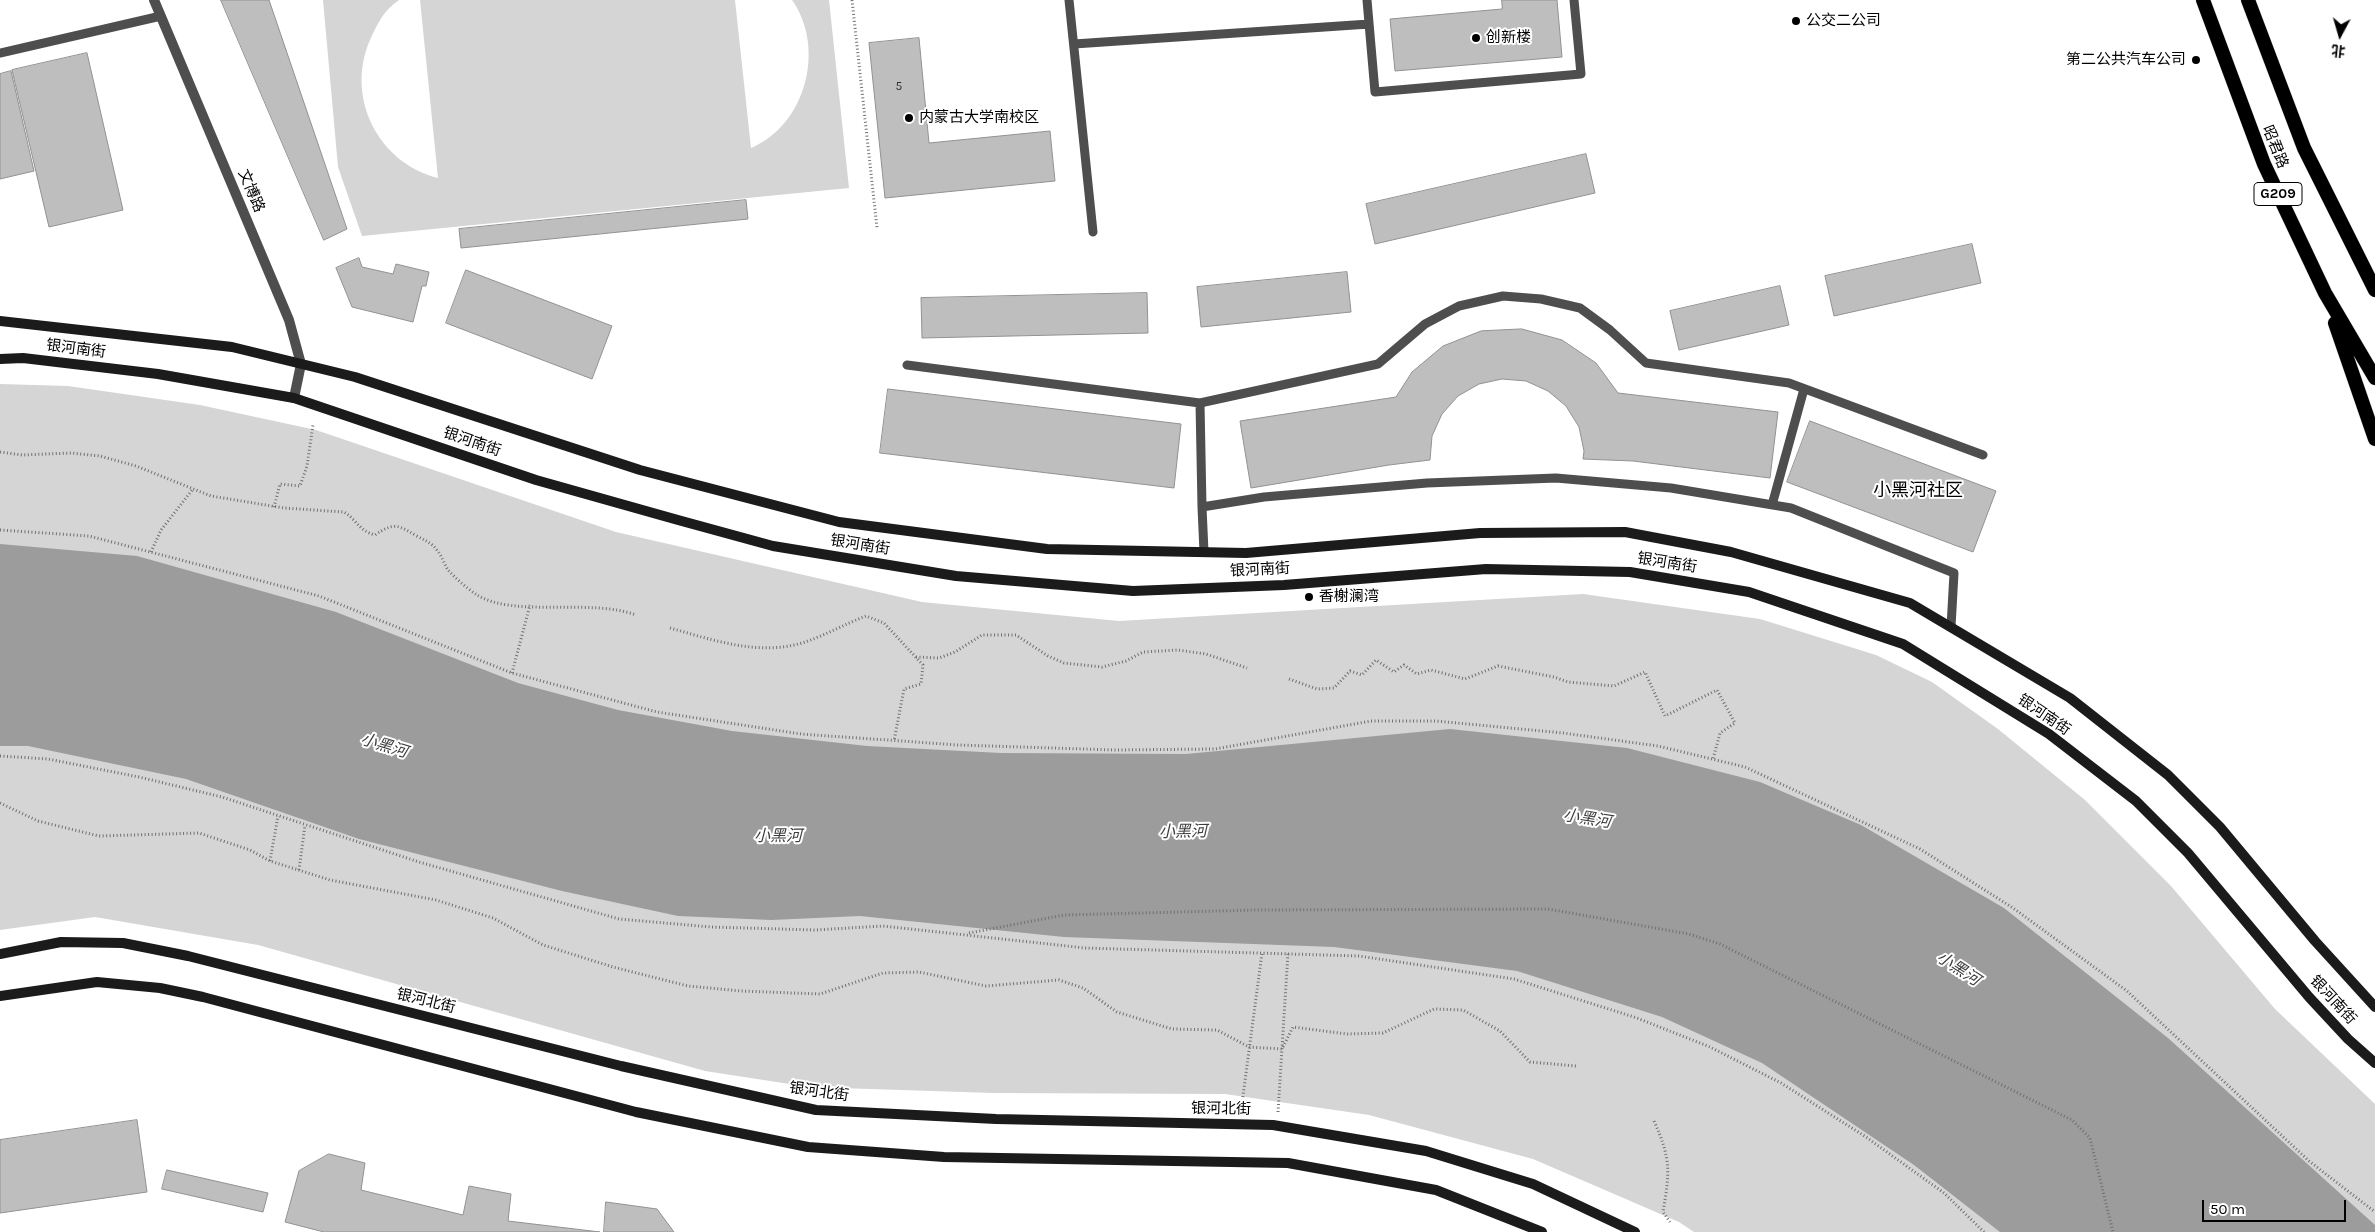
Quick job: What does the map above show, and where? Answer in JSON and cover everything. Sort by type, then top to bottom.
[{"type":"highway","name":"昭君路","points":[[2203,0],[2264,164],[2325,293],[2375,378]]},
{"type":"highway","name":"昭君路","points":[[2248,0],[2304,148],[2374,283]]},
{"type":"highway","name":"G209","points":[[2325,293],[2375,439]]},
{"type":"main road","name":"银河南街","points":[[0,320],[232,347],[355,377],[640,470],[839,522],[1047,549],[1246,553],[1480,533],[1625,532],[1731,552],[1910,603],[2070,698],[2168,775],[2220,827],[2315,940],[2375,1007]]},
{"type":"main road","name":"银河南街","points":[[0,359],[23,358],[158,374],[294,398],[536,480],[773,546],[956,576],[1133,591],[1284,585],[1486,569],[1620,571],[1749,592],[1903,644],[2049,734],[2136,801],[2175,840],[2309,997],[2348,1039],[2375,1063]]},
{"type":"main road","name":"银河北街","points":[[0,954],[61,942],[132,945],[188,956],[621,1066],[816,1110],[996,1119],[1277,1126],[1426,1151],[1533,1184],[1635,1232]]},
{"type":"main road","points":[[0,996],[97,982],[160,988],[203,997],[636,1112],[808,1146],[944,1157],[1288,1163],[1436,1190],[1542,1232]]},
{"type":"street","name":"文博路","points":[[154,0],[289,320],[301,364],[294,398]]},
{"type":"lane","points":[[1069,0],[1093,232]]},
{"type":"lane","points":[[1367,0],[1375,92],[1581,74],[1574,0]]},
{"type":"lane","points":[[0,53],[161,16]]},
{"type":"lane","points":[[1074,44],[1369,24]]},
{"type":"lane","points":[[906,365],[1200,403],[1378,364],[1425,324],[1459,306],[1504,296],[1542,299],[1580,308],[1610,330],[1646,363],[1789,383],[1983,455]]},
{"type":"lane","points":[[1772,505],[1804,388]]},
{"type":"lane","points":[[1200,403],[1204,552]]},
{"type":"lane","points":[[1202,508],[1264,497],[1427,483],[1556,478],[1671,488],[1791,508],[1954,573],[1951,627]]},
{"type":"path","points":[[852,0],[877,228]]},
{"type":"path","points":[[274,507],[280,484],[300,486],[307,466],[313,425]]},
{"type":"path","points":[[0,452],[22,455],[72,452],[100,456],[136,466],[211,496],[312,512],[344,512],[352,517],[364,532],[375,535],[388,526],[404,526],[429,541],[438,551],[448,570],[478,596],[508,605],[598,608],[624,611],[636,615]]},
{"type":"path","points":[[151,552],[160,530],[193,489]]},
{"type":"path","points":[[0,530],[89,536],[319,596],[512,673],[657,712],[801,734],[894,741],[1115,750],[1215,749],[1372,721],[1436,721],[1563,733],[1658,746],[1745,768],[1920,849],[2013,908],[2127,991],[2309,1161],[2375,1212]]},
{"type":"path","points":[[512,673],[530,605]]},
{"type":"path","points":[[670,628],[726,644],[767,648],[802,643],[866,616],[884,623],[923,665],[921,684],[904,689],[894,741]]},
{"type":"path","points":[[916,657],[940,658],[955,652],[982,635],[1016,635],[1048,656],[1064,663],[1102,667],[1126,661],[1143,652],[1178,650],[1206,654],[1247,668]]},
{"type":"path","points":[[1289,679],[1317,689],[1334,688],[1350,671],[1362,675],[1376,660],[1394,672],[1404,665],[1416,674],[1430,670],[1465,679],[1498,666],[1554,677],[1568,682],[1614,686],[1644,672],[1665,716],[1717,690],[1735,723],[1720,733],[1713,760]]},
{"type":"path","points":[[0,756],[48,759],[139,777],[222,797],[419,862],[619,919],[711,927],[815,930],[883,926],[1085,948],[1359,956],[1514,979],[1637,1018],[1710,1047],[1781,1083],[1866,1137],[1944,1193],[1984,1232]]},
{"type":"path","points":[[0,803],[38,821],[99,836],[199,833],[250,850],[270,861],[330,880],[436,900],[493,918],[543,945],[613,967],[688,986],[741,991],[820,994],[883,973],[919,972],[986,986],[1059,980],[1083,988],[1117,1012],[1172,1029],[1216,1030],[1249,1047],[1282,1049]]},
{"type":"path","points":[[270,861],[278,816]]},
{"type":"path","points":[[299,870],[306,825]]},
{"type":"path","points":[[964,934],[1064,915],[1256,910],[1509,909],[1566,911],[1689,934],[1720,944],[2072,1120],[2090,1138],[2113,1232]]},
{"type":"path","points":[[1239,1124],[1262,953]]},
{"type":"path","points":[[1277,1126],[1288,953]]},
{"type":"path","points":[[1282,1049],[1293,1027],[1347,1034],[1383,1033],[1434,1009],[1463,1010],[1500,1031],[1530,1062],[1576,1066]]},
{"type":"path","points":[[1654,1121],[1666,1147],[1669,1177],[1663,1212],[1670,1222]]},
{"type":"shaded area","points":[[323,0],[399,0],[389,8],[375,28],[370,40],[363,62],[362,84],[365,105],[372,125],[384,143],[399,158],[417,170],[438,178],[420,0],[735,0],[751,148],[770,137],[785,122],[797,104],[805,83],[808,62],[808,40],[802,19],[792,0],[829,0],[849,188],[362,236],[338,167]]},
{"type":"shaded area","points":[[0,384],[68,386],[200,405],[316,430],[616,532],[922,602],[1119,621],[1583,594],[1760,619],[1876,655],[1932,682],[1998,729],[2085,800],[2171,886],[2275,1009],[2375,1104],[2375,1232],[1694,1232],[1679,1222],[1533,1159],[1369,1115],[1225,1094],[993,1093],[809,1087],[705,1071],[258,945],[95,917],[0,930]]},
{"type":"water","name":"小黑河","points":[[0,544],[137,556],[336,612],[518,683],[618,710],[732,731],[867,746],[1001,753],[1186,754],[1450,729],[1627,748],[1760,782],[1861,825],[2004,908],[2168,1038],[2375,1225],[2375,1232],[2000,1232],[1914,1165],[1762,1063],[1662,1017],[1517,971],[1334,947],[1064,937],[860,916],[771,920],[678,916],[562,891],[359,839],[186,779],[28,746],[0,746]]},
{"type":"building","points":[[221,0],[269,0],[347,229],[324,240]]},
{"type":"building","name":"创新楼","points":[[1502,0],[1557,0],[1562,57],[1395,71],[1390,19],[1502,9]]},
{"type":"building","points":[[919,38],[929,143],[1050,131],[1055,181],[885,198],[869,43]]},
{"type":"building","points":[[87,53],[123,210],[49,227],[12,70]]},
{"type":"building","points":[[11,71],[34,171],[0,179],[0,74]]},
{"type":"building","points":[[1586,154],[1595,193],[1375,244],[1366,204]]},
{"type":"building","points":[[746,200],[748,219],[461,248],[459,229]]},
{"type":"building","points":[[1972,244],[1981,283],[1834,316],[1825,276]]},
{"type":"building","points":[[359,258],[362,267],[393,274],[396,264],[429,272],[426,286],[422,286],[413,322],[352,307],[336,268]]},
{"type":"building","points":[[466,270],[612,326],[592,379],[446,323]]},
{"type":"building","points":[[1347,272],[1351,312],[1201,327],[1197,287]]},
{"type":"building","points":[[1780,286],[1789,325],[1679,350],[1670,311]]},
{"type":"building","points":[[1147,293],[1148,333],[922,338],[921,298]]},
{"type":"building","points":[[1522,329],[1562,340],[1596,363],[1618,393],[1778,412],[1770,478],[1633,461],[1583,459],[1584,451],[1579,427],[1566,406],[1548,391],[1526,381],[1502,379],[1479,384],[1458,396],[1442,414],[1432,436],[1430,460],[1251,488],[1240,421],[1396,397],[1412,372],[1443,346],[1481,331]]},
{"type":"building","points":[[888,389],[1181,424],[1174,488],[880,453]]},
{"type":"building","points":[[1810,421],[1996,491],[1973,552],[1787,482]]},
{"type":"building","points":[[137,1120],[147,1192],[0,1213],[0,1140]]},
{"type":"building","points":[[329,1154],[365,1163],[361,1190],[463,1215],[469,1186],[511,1194],[508,1221],[600,1232],[324,1232],[285,1222],[299,1171]]},
{"type":"building","points":[[167,1170],[268,1193],[263,1212],[162,1189]]},
{"type":"building","points":[[606,1202],[657,1209],[674,1232],[604,1232]]},
{"type":"place","name":"公交二公司","points":[[1796,21]]},
{"type":"place","name":"创新楼","points":[[1476,38]]},
{"type":"place","name":"第二公共汽车公司","points":[[2196,60]]},
{"type":"place","name":"内蒙古大学南校区","points":[[909,118]]},
{"type":"place","name":"香榭澜湾","points":[[1309,597]]},
{"type":"district","name":"小黑河社区","points":[[1918,491]]}]
